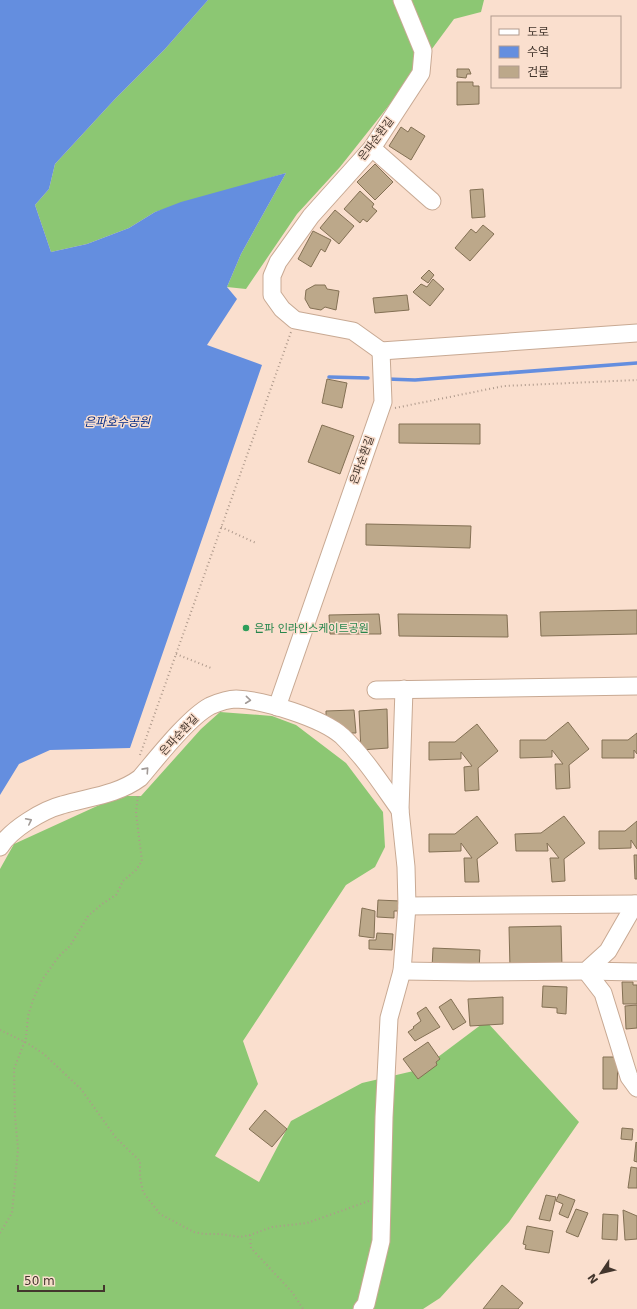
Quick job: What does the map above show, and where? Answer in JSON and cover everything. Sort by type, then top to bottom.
[{"type":"street","name":"은파순환길","points":[[295,320],[282,309],[272,295],[272,276],[286,251],[312,216],[372,148],[421,73],[423,51],[402,0]]},
{"type":"street","points":[[372,148],[432,201]]},
{"type":"street","points":[[295,320],[353,331],[381,351],[637,333]]},
{"type":"street","name":"은파순환길","points":[[0,847],[20,826],[61,805],[101,796],[131,784],[140,778],[198,714],[211,706],[235,699],[256,701],[277,707],[383,402],[381,351]]},
{"type":"street","points":[[376,690],[637,686]]},
{"type":"street","points":[[362,1309],[366,1304],[381,1240],[389,1018],[402,970],[407,906],[406,867],[400,810],[404,689]]},
{"type":"street","points":[[277,707],[322,724],[341,735],[363,759],[400,810]]},
{"type":"street","points":[[407,906],[636,904]]},
{"type":"street","points":[[586,971],[608,951],[636,904]]},
{"type":"street","points":[[402,970],[470,972],[637,972]]},
{"type":"street","points":[[586,971],[603,993],[629,1077],[637,1088]]},
{"type":"path","points":[[138,758],[295,320]]},
{"type":"path","points":[[380,411],[504,386],[637,380]]},
{"type":"path","points":[[220,527],[256,543]]},
{"type":"path","points":[[176,654],[211,668]]},
{"type":"path","points":[[0,1233],[12,1213],[18,1149],[14,1104],[14,1069],[25,1042],[28,1016],[42,980],[59,956],[70,946],[88,916],[116,895],[123,881],[136,870],[142,861],[136,813],[138,794],[131,784]]},
{"type":"path","points":[[0,1030],[25,1042],[44,1054],[81,1089],[116,1138],[140,1161],[140,1177],[143,1192],[160,1214],[194,1232],[240,1237],[272,1228],[307,1223],[348,1207],[382,1197]]},
{"type":"path","points":[[250,1235],[251,1248],[292,1292],[303,1309]]},
{"type":"green space","points":[[208,0],[484,0],[481,12],[454,19],[409,80],[340,167],[297,214],[246,289],[227,287],[241,254],[286,173],[155,212],[129,228],[87,244],[51,252],[35,205],[49,189],[55,164],[115,99],[165,49]]},
{"type":"green space","points":[[220,712],[272,716],[296,725],[346,763],[383,812],[385,847],[375,867],[346,885],[243,1041],[258,1084],[215,1156],[259,1182],[291,1121],[362,1083],[422,1069],[486,1021],[579,1122],[509,1222],[440,1298],[423,1309],[0,1309],[0,869],[14,844],[119,796],[141,796],[201,729]]},
{"type":"water","name":"은파호수공원","points":[[0,0],[208,0],[165,49],[115,99],[55,164],[49,189],[35,205],[51,252],[87,244],[129,228],[155,212],[181,202],[286,173],[241,254],[227,287],[237,299],[207,345],[262,365],[130,748],[50,750],[19,764],[0,795]]},
{"type":"building","points":[[457,69],[469,69],[471,74],[467,74],[466,78],[457,77]]},
{"type":"building","points":[[457,82],[473,82],[473,86],[479,86],[479,104],[457,105]]},
{"type":"building","points":[[401,127],[408,132],[411,127],[425,136],[411,160],[389,146]]},
{"type":"building","points":[[375,164],[393,182],[375,200],[357,182]]},
{"type":"building","points":[[483,189],[485,217],[472,218],[470,190]]},
{"type":"building","points":[[360,191],[374,204],[372,207],[377,211],[367,222],[363,219],[360,223],[344,209]]},
{"type":"building","points":[[335,210],[354,226],[339,244],[320,228]]},
{"type":"building","points":[[483,225],[494,234],[470,261],[455,248],[471,229],[476,233]]},
{"type":"building","points":[[313,231],[331,240],[325,252],[321,249],[311,267],[298,259]]},
{"type":"building","points":[[429,270],[434,275],[428,283],[421,278]]},
{"type":"building","points":[[433,279],[444,289],[430,306],[413,292],[421,284],[427,287]]},
{"type":"building","points":[[315,285],[325,285],[327,289],[339,291],[336,310],[325,307],[321,310],[310,308],[305,299],[306,290]]},
{"type":"building","points":[[407,295],[409,310],[375,313],[373,298]]},
{"type":"building","points":[[327,379],[347,383],[342,408],[322,403]]},
{"type":"building","points":[[399,424],[480,424],[480,444],[399,443]]},
{"type":"building","points":[[322,425],[354,436],[340,474],[308,462]]},
{"type":"building","points":[[366,524],[471,526],[470,548],[366,545]]},
{"type":"building","points":[[637,610],[637,634],[541,636],[540,612]]},
{"type":"building","points":[[379,614],[381,634],[330,634],[329,615]]},
{"type":"building","points":[[398,614],[507,615],[508,637],[399,636]]},
{"type":"building","points":[[387,709],[388,748],[361,750],[359,711]]},
{"type":"building","points":[[354,710],[356,733],[347,733],[326,722],[326,711]]},
{"type":"building","points":[[568,722],[589,749],[569,765],[570,788],[556,789],[555,764],[563,764],[552,750],[552,757],[520,758],[520,740],[546,740]]},
{"type":"building","points":[[477,724],[498,751],[478,768],[479,790],[465,791],[464,767],[472,766],[461,752],[461,759],[429,760],[429,742],[455,742]]},
{"type":"building","points":[[637,733],[637,754],[634,750],[634,758],[602,758],[602,740],[628,740]]},
{"type":"building","points":[[477,816],[498,843],[477,859],[479,882],[465,882],[464,858],[472,858],[461,843],[461,851],[429,852],[429,834],[455,834]]},
{"type":"building","points":[[564,816],[585,843],[564,859],[565,881],[552,882],[550,858],[559,858],[547,843],[548,851],[516,851],[515,834],[541,833]]},
{"type":"building","points":[[637,821],[637,849],[631,840],[631,848],[599,849],[599,831],[625,831]]},
{"type":"building","points":[[634,855],[637,855],[637,879],[635,879]]},
{"type":"building","points":[[378,900],[400,901],[399,911],[394,911],[394,918],[377,917]]},
{"type":"building","points":[[362,908],[375,911],[374,938],[359,936]]},
{"type":"building","points":[[561,926],[562,967],[510,968],[509,927]]},
{"type":"building","points":[[377,933],[393,934],[392,950],[369,949],[369,940],[376,940]]},
{"type":"building","points":[[433,948],[480,950],[479,970],[432,968]]},
{"type":"building","points":[[622,982],[633,982],[633,985],[637,985],[637,1004],[623,1004]]},
{"type":"building","points":[[543,986],[567,987],[566,1014],[557,1013],[557,1008],[542,1007]]},
{"type":"building","points":[[503,997],[503,1024],[470,1026],[468,999]]},
{"type":"building","points":[[451,999],[466,1022],[453,1030],[439,1007]]},
{"type":"building","points":[[637,1005],[637,1028],[626,1029],[625,1006]]},
{"type":"building","points":[[426,1007],[440,1027],[415,1041],[408,1032],[421,1021],[417,1013]]},
{"type":"building","points":[[428,1042],[440,1059],[436,1062],[437,1065],[418,1079],[403,1059]]},
{"type":"building","points":[[603,1057],[618,1057],[617,1089],[603,1089]]},
{"type":"building","points":[[265,1110],[287,1129],[272,1147],[249,1129]]},
{"type":"building","points":[[622,1128],[633,1129],[632,1140],[621,1139]]},
{"type":"building","points":[[636,1142],[637,1143],[637,1162],[634,1161]]},
{"type":"building","points":[[631,1167],[637,1168],[637,1188],[628,1188]]},
{"type":"building","points":[[559,1194],[575,1200],[568,1218],[559,1214],[563,1204],[556,1201]]},
{"type":"building","points":[[546,1195],[556,1197],[550,1221],[539,1219]]},
{"type":"building","points":[[576,1209],[588,1213],[578,1237],[566,1232]]},
{"type":"building","points":[[623,1210],[637,1216],[637,1239],[625,1240]]},
{"type":"building","points":[[603,1214],[618,1215],[617,1240],[602,1239]]},
{"type":"building","points":[[527,1226],[553,1231],[549,1253],[525,1249],[526,1245],[523,1244]]},
{"type":"building","points":[[502,1285],[523,1303],[518,1309],[483,1309]]},
{"type":"waterway","points":[[387,379],[415,380],[637,363]]},
{"type":"waterway","points":[[329,377],[368,378]]},
{"type":"place","name":"은파 인라인스케이트공원","points":[[246,628]]}]
